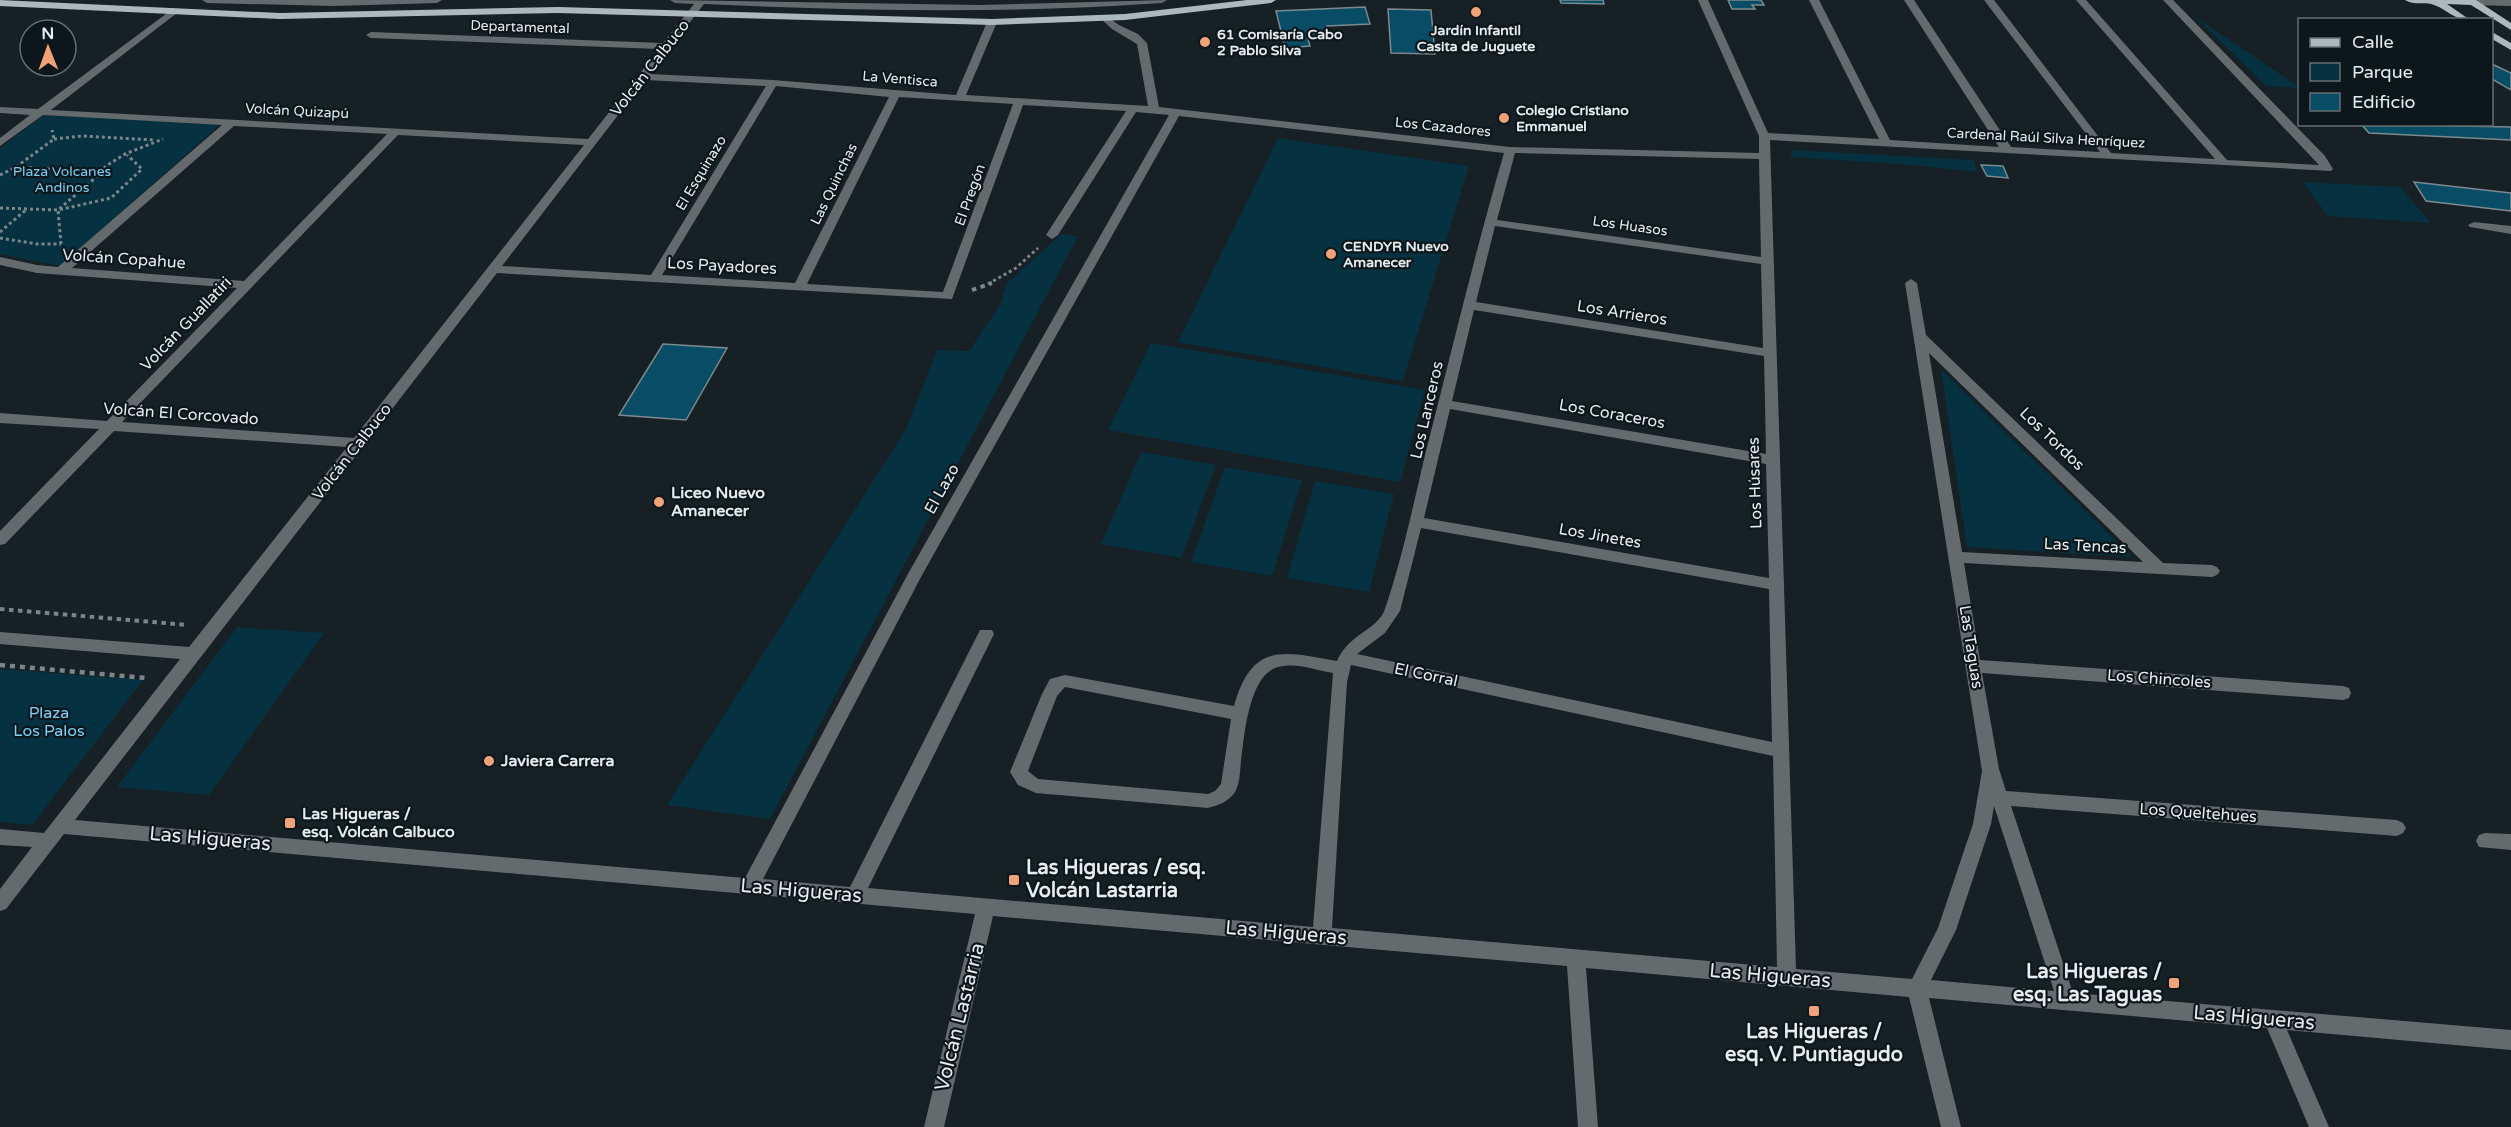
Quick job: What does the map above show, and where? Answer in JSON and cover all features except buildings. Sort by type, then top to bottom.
[{"type":"main road","points":[[0,3],[280,16],[558,10],[875,21],[992,22],[1105,18],[1271,0]]},
{"type":"main road","points":[[2410,0],[2471,1],[2511,27]]},
{"type":"main road","points":[[2434,0],[2463,18]]},
{"type":"main road","points":[[2493,36],[2511,46]]},
{"type":"street","points":[[207,0],[333,3],[437,0]]},
{"type":"street","points":[[675,0],[974,9],[1100,5],[1162,0]]},
{"type":"street","name":"Volcán Calbuco","points":[[0,903],[196,654],[702,0]]},
{"type":"street","points":[[894,0],[1066,0]]},
{"type":"street","name":"Los Húsares","points":[[1703,0],[1764,136],[1787,977]]},
{"type":"street","points":[[1814,0],[1886,143]]},
{"type":"street","points":[[1909,0],[2007,150]]},
{"type":"street","points":[[1989,0],[2108,156]]},
{"type":"street","points":[[2081,0],[2224,163]]},
{"type":"street","name":"Cardenal Raúl Silva Henríquez","points":[[1764,136],[2327,169],[2321,158],[2168,0]]},
{"type":"street","points":[[2471,1],[2511,3]]},
{"type":"street","points":[[0,143],[174,11]]},
{"type":"street","points":[[1105,18],[1113,29],[1139,38],[1142,43],[1154,110]]},
{"type":"street","points":[[960,99],[992,22]]},
{"type":"street","name":"Departamental","points":[[371,35],[668,46]]},
{"type":"street","name":"La Ventisca","points":[[644,77],[773,83],[960,99],[1154,110]]},
{"type":"street","name":"El Esquinazo","points":[[654,279],[773,83]]},
{"type":"street","name":"Las Quinchas","points":[[799,288],[895,94]]},
{"type":"street","name":"El Pregón","points":[[948,296],[1019,103]]},
{"type":"street","points":[[1052,236],[1133,109]]},
{"type":"street","name":"Volcán Quizapú","points":[[0,110],[593,142]]},
{"type":"street","name":"Los Cazadores","points":[[1154,110],[1510,150],[1765,156]]},
{"type":"street","name":"El Lazo","points":[[749,887],[914,576],[1175,113]]},
{"type":"street","points":[[61,271],[231,123]]},
{"type":"street","name":"Volcán Guallatiri","points":[[0,540],[395,132]]},
{"type":"street","name":"Los Lanceros","points":[[1344,663],[1354,646],[1375,634],[1386,624],[1392,611],[1417,522],[1489,222],[1510,150]]},
{"type":"street","name":"Los Huasos","points":[[1489,222],[1767,261]]},
{"type":"street","points":[[2474,225],[2511,230]]},
{"type":"street","name":"Volcán Copahue","points":[[0,261],[37,269],[247,285]]},
{"type":"street","name":"Los Payadores","points":[[495,269],[948,296]]},
{"type":"street","name":"Las Taguas","points":[[1911,283],[1990,769],[2067,1002]]},
{"type":"street","name":"Los Arrieros","points":[[1469,305],[1770,353]]},
{"type":"street","name":"Los Tordos","points":[[1919,336],[2159,568]]},
{"type":"street","name":"Los Coraceros","points":[[1445,404],[1773,460]]},
{"type":"street","name":"Volcán El Corcovado","points":[[0,418],[359,443]]},
{"type":"street","name":"Los Jinetes","points":[[1417,522],[1776,585]]},
{"type":"street","name":"Las Tencas","points":[[1956,557],[2211,571]]},
{"type":"street","points":[[855,896],[986,634]]},
{"type":"street","points":[[0,638],[196,654]]},
{"type":"street","name":"El Corral","points":[[1241,714],[1065,681],[1056,684],[1050,694],[1019,772],[1024,780],[1036,786],[1208,801],[1221,796],[1229,787],[1241,714],[1243,698],[1251,679],[1271,661],[1344,663],[1781,751]]},
{"type":"street","points":[[1322,936],[1339,682],[1344,663]]},
{"type":"street","name":"Los Chincoles","points":[[1974,666],[2343,693]]},
{"type":"street","points":[[1951,1127],[1917,989],[1947,930],[1982,824],[1990,769]]},
{"type":"street","name":"Los Queltehues","points":[[2000,798],[2397,828]]},
{"type":"street","name":"Las Higueras","points":[[60,826],[2511,1040]]},
{"type":"street","points":[[0,837],[48,841]]},
{"type":"street","points":[[2486,841],[2511,842]]},
{"type":"street","name":"Volcán Lastarria","points":[[934,1127],[986,907]]},
{"type":"street","points":[[1576,959],[1588,1127]]},
{"type":"street","points":[[2273,1019],[2319,1127]]},
{"type":"path","points":[[41,112],[51,124],[54,139]]},
{"type":"path","points":[[0,175],[16,167],[54,139],[82,136],[158,141]]},
{"type":"path","points":[[58,210],[94,179],[97,172],[112,161],[172,136]]},
{"type":"path","points":[[0,208],[58,210],[111,198],[142,170],[127,155]]},
{"type":"path","points":[[16,167],[97,172]]},
{"type":"path","points":[[0,232],[27,209]]},
{"type":"path","points":[[58,210],[61,271]]},
{"type":"path","points":[[948,296],[992,284],[1021,265],[1052,236]]},
{"type":"path","points":[[0,238],[37,244],[61,244]]},
{"type":"path","points":[[0,609],[216,627]]},
{"type":"path","points":[[0,665],[175,680]]},
{"type":"green space","points":[[2194,16],[2298,88],[2266,86]]},
{"type":"green space","name":"Plaza Volcanes Andinos","points":[[44,115],[219,125],[61,266],[0,254],[0,148]]},
{"type":"green space","name":"CENDYR Nuevo Amanecer","points":[[1278,138],[1469,166],[1403,381],[1178,342]]},
{"type":"green space","points":[[1791,150],[1974,160],[1977,172],[1791,157]]},
{"type":"green space","points":[[2303,182],[2400,187],[2431,223],[2328,216]]},
{"type":"green space","points":[[1061,234],[1078,236],[770,819],[667,805],[906,429],[937,350],[969,351],[1000,305],[1007,283]]},
{"type":"green space","points":[[1151,343],[1425,390],[1400,482],[1108,430]]},
{"type":"green space","points":[[1941,369],[2132,557],[1967,547]]},
{"type":"green space","points":[[1141,452],[1216,465],[1181,558],[1101,544]]},
{"type":"green space","points":[[1225,467],[1302,480],[1272,576],[1191,562]]},
{"type":"green space","points":[[1315,481],[1394,494],[1369,592],[1287,578]]},
{"type":"green space","points":[[237,627],[324,633],[209,795],[117,787]]},
{"type":"green space","name":"Plaza Los Palos","points":[[0,669],[143,680],[32,825],[0,822]]},
{"type":"place","name":"Jardín Infantil Casita de Juguete","points":[[1476,12]]},
{"type":"place","name":"61 Comisaría Cabo 2 Pablo Silva","points":[[1205,42]]},
{"type":"place","name":"Colegio Cristiano Emmanuel","points":[[1504,118]]},
{"type":"place","name":"CENDYR Nuevo Amanecer","points":[[1331,254]]},
{"type":"place","name":"Liceo Nuevo Amanecer","points":[[659,502]]},
{"type":"place","name":"Javiera Carrera","points":[[489,761]]},
{"type":"place","name":"Las Higueras / esq. Volcán Calbuco","points":[[290,823]]},
{"type":"place","name":"Las Higueras / esq. Volcán Lastarria","points":[[1014,880]]},
{"type":"place","name":"Las Higueras / esq. Las Taguas","points":[[2174,983]]},
{"type":"place","name":"Las Higueras / esq. V. Puntiagudo","points":[[1814,1011]]}]
